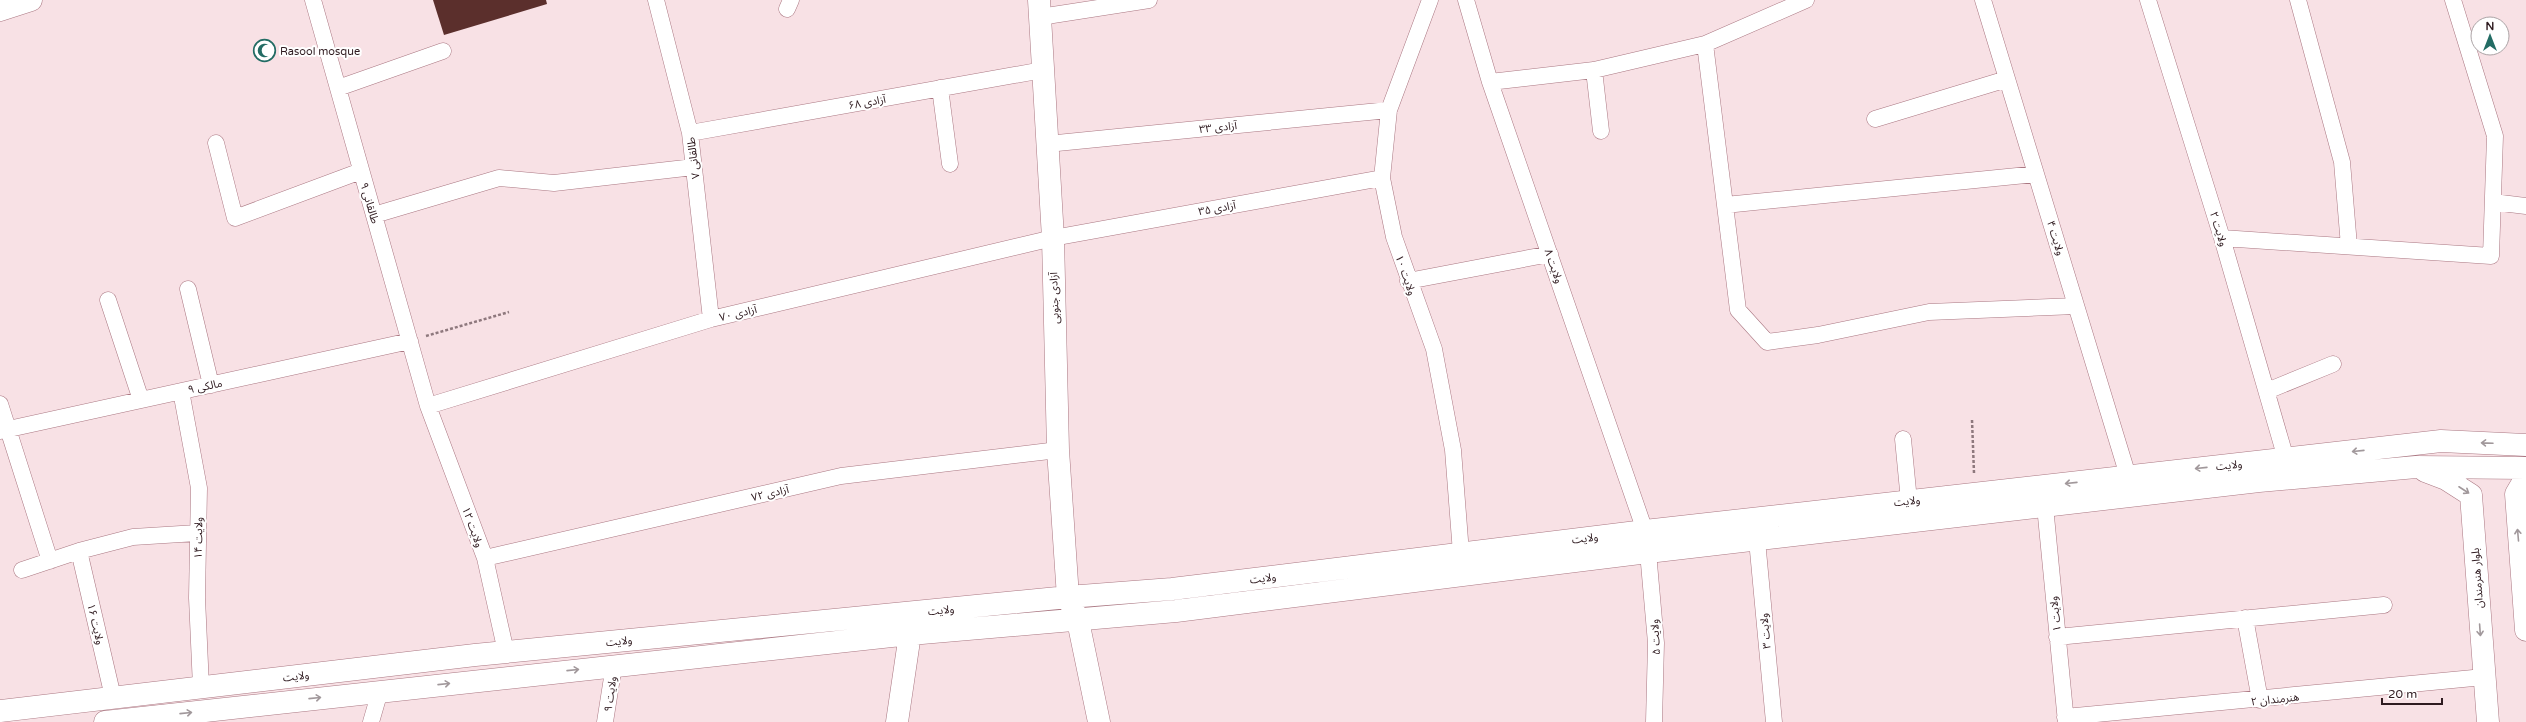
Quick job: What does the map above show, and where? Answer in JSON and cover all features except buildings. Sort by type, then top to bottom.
[{"type":"main road","points":[[0,10],[31,0]]},
{"type":"main road","name":"آزادی جنوبی","points":[[1040,8],[1053,238],[1058,450],[1068,597],[1078,621],[1099,722]]},
{"type":"main road","name":"ولایت","points":[[0,711],[506,652],[1068,597],[1172,589],[1645,531],[2286,458],[2441,442],[2526,445]]},
{"type":"main road","name":"ولایت","points":[[105,722],[614,665],[910,634],[1078,621],[1184,610],[1648,552],[2258,480],[2416,467],[2526,468]]},
{"type":"main road","name":"بلوار هنرمندان","points":[[2416,467],[2446,479],[2471,495],[2488,722]]},
{"type":"main road","points":[[2526,477],[2516,494],[2526,630]]},
{"type":"main road","points":[[897,722],[910,634]]},
{"type":"street","name":"طالقانی ۹","points":[[313,0],[428,406]]},
{"type":"street","name":"طالقانی ۷","points":[[656,0],[690,134],[711,319]]},
{"type":"street","points":[[1040,8],[1149,0]]},
{"type":"street","name":"ولایت ۱۰","points":[[1430,0],[1389,110],[1382,178],[1394,237],[1408,281],[1434,349],[1453,450],[1461,553]]},
{"type":"street","name":"ولایت ۸","points":[[1466,0],[1490,82],[1645,531]]},
{"type":"street","points":[[1490,82],[1594,70],[1705,44],[1806,0]]},
{"type":"street","name":"ولایت ۴","points":[[1983,0],[2128,476]]},
{"type":"street","name":"ولایت ۲","points":[[2148,0],[2222,238],[2286,458]]},
{"type":"street","points":[[2298,0],[2342,162],[2349,246]]},
{"type":"street","points":[[2222,238],[2491,256],[2495,136],[2453,0]]},
{"type":"street","points":[[1705,44],[1738,310],[1766,342],[1818,335],[1929,312],[2076,306]]},
{"type":"street","points":[[338,88],[443,51]]},
{"type":"street","name":"آزادی ۶۸","points":[[690,134],[1043,70]]},
{"type":"street","points":[[1594,70],[1601,131]]},
{"type":"street","points":[[1875,120],[2007,79]]},
{"type":"street","points":[[940,88],[950,164]]},
{"type":"street","name":"آزادی ۳۳","points":[[1047,144],[1389,110]]},
{"type":"street","points":[[216,143],[235,218],[361,171]]},
{"type":"street","points":[[374,215],[499,178],[554,183],[694,167]]},
{"type":"street","points":[[1725,205],[2036,174]]},
{"type":"street","name":"آزادی ۳۵","points":[[1053,238],[1382,178]]},
{"type":"street","points":[[2493,202],[2526,206]]},
{"type":"street","name":"آزادی ۷۰","points":[[428,406],[711,319],[1053,238]]},
{"type":"street","points":[[1408,281],[1550,254]]},
{"type":"street","points":[[188,289],[211,385]]},
{"type":"street","points":[[108,300],[141,400]]},
{"type":"street","name":"مالکی ۹","points":[[4,430],[410,341]]},
{"type":"street","points":[[2267,391],[2333,364]]},
{"type":"street","name":"ولایت ۱۴","points":[[181,391],[199,488],[197,598],[201,687]]},
{"type":"street","points":[[0,404],[4,430],[50,561]]},
{"type":"street","name":"ولایت ۱۲","points":[[428,406],[485,558],[506,652]]},
{"type":"street","points":[[1903,439],[1909,501]]},
{"type":"street","name":"آزادی ۷۲","points":[[485,558],[841,476],[1058,450]]},
{"type":"street","name":"ولایت ۱","points":[[2045,506],[2066,720]]},
{"type":"street","points":[[22,570],[79,551],[134,537],[197,533]]},
{"type":"street","name":"ولایت ۳","points":[[1757,540],[1774,722]]},
{"type":"street","name":"ولایت ۱۶","points":[[79,551],[113,697]]},
{"type":"street","name":"ولایت ۵","points":[[1648,552],[1656,643],[1654,722]]},
{"type":"street","points":[[2057,637],[2384,605]]},
{"type":"street","points":[[2245,618],[2260,700]]},
{"type":"street","name":"ولایت ۹","points":[[606,722],[614,665]]},
{"type":"street","name":"هنرمندان ۲","points":[[2066,720],[2484,677]]},
{"type":"street","points":[[371,722],[380,691]]},
{"type":"path","points":[[410,341],[508,312]]},
{"type":"path","points":[[1972,420],[1975,494]]},
{"type":"place","name":"Rasool mosque","points":[[264,51]]}]
